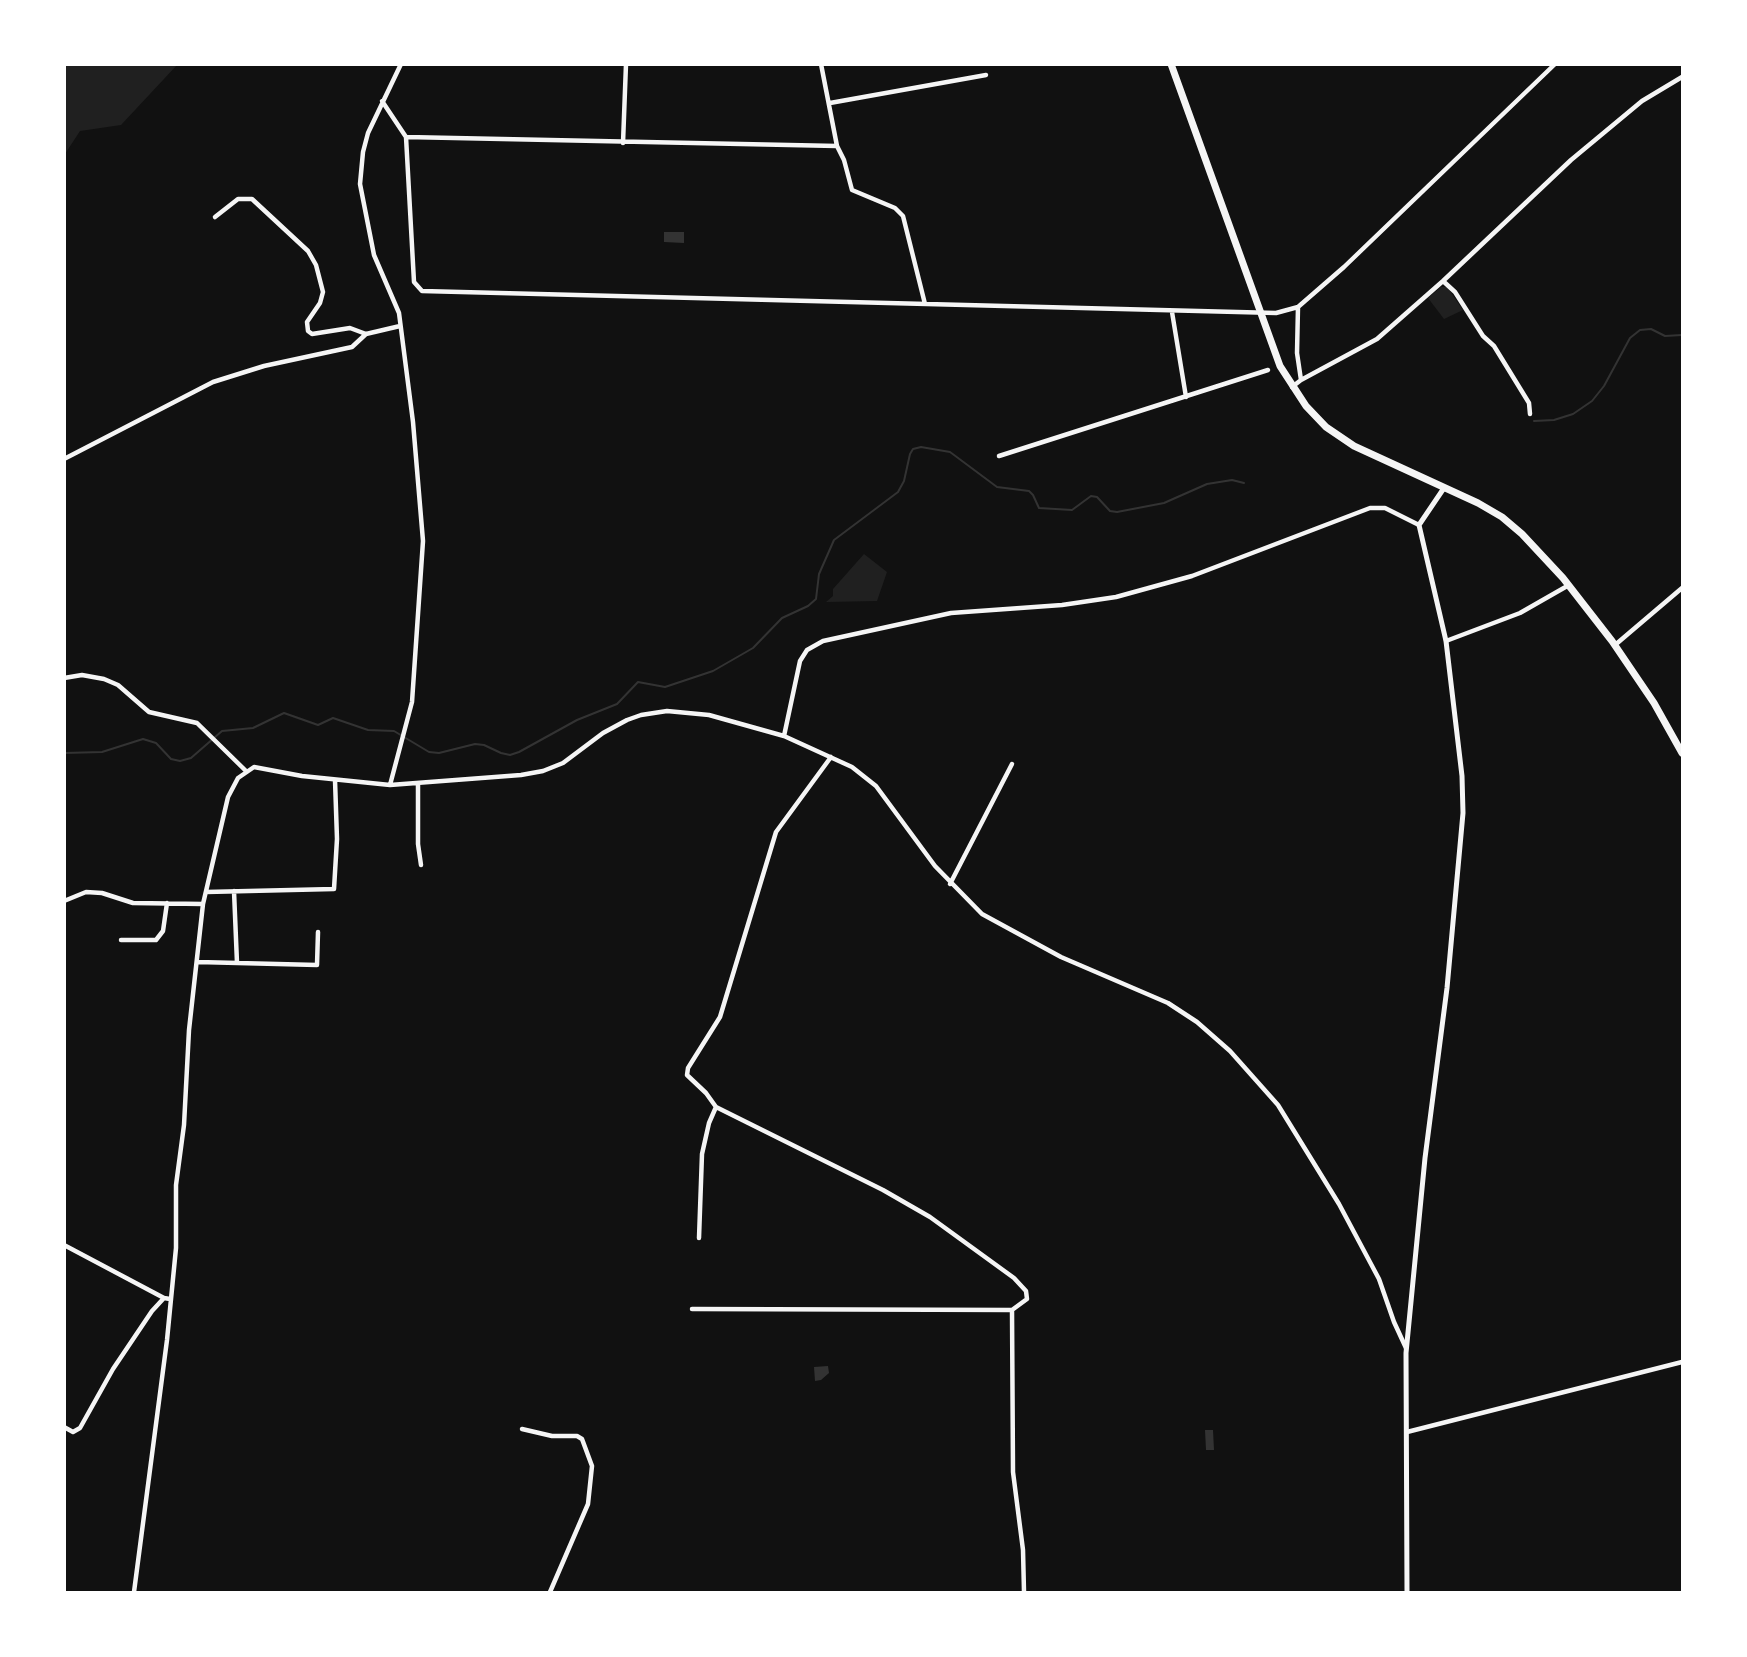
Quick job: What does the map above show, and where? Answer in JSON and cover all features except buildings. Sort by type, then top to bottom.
[{"type":"main road","points":[[1171,64],[1280,366],[1311,413],[1345,441],[1486,507],[1509,522],[1569,585],[1615,645],[1654,703],[1683,753]]},
{"type":"street","points":[[390,785],[406,731],[414,690],[423,546],[413,422],[400,326],[395,303],[374,255],[360,184],[365,143],[382,101],[401,64]]},
{"type":"street","points":[[623,143],[626,64]]},
{"type":"street","points":[[821,64],[837,146],[844,160],[852,190],[895,208],[903,216],[925,304]]},
{"type":"street","points":[[382,101],[406,137],[414,282],[422,291],[1280,313],[1298,306],[1364,249],[1555,64]]},
{"type":"street","points":[[830,103],[986,75]]},
{"type":"street","points":[[1292,387],[1372,342],[1588,146],[1642,101],[1683,77]]},
{"type":"street","points":[[406,137],[837,146]]},
{"type":"street","points":[[215,217],[240,199],[256,201],[308,251],[316,265],[323,296],[307,322],[308,331],[316,335],[350,328],[366,334]]},
{"type":"street","points":[[1443,280],[1455,292],[1481,334],[1494,346],[1529,403],[1530,414]]},
{"type":"street","points":[[1298,306],[1297,353],[1301,380]]},
{"type":"street","points":[[1172,312],[1186,397]]},
{"type":"street","points":[[64,459],[213,382],[264,366],[349,348],[366,334],[400,326]]},
{"type":"street","points":[[999,456],[1268,370]]},
{"type":"street","points":[[1407,1593],[1406,1348],[1425,1158],[1447,988],[1463,822],[1462,776],[1446,641],[1419,525],[1444,488]]},
{"type":"street","points":[[784,736],[800,661],[807,650],[823,640],[951,613],[1062,605],[1116,597],[1192,576],[1370,508],[1385,508],[1419,525]]},
{"type":"street","points":[[1446,641],[1520,613],[1569,585]]},
{"type":"street","points":[[1615,645],[1683,588]]},
{"type":"street","points":[[64,678],[88,675],[109,680],[145,710],[192,721],[211,734],[246,771]]},
{"type":"street","points":[[134,1593],[171,1299],[176,1248],[176,1185],[203,904],[228,797],[236,780],[246,771],[260,767],[335,780],[390,785],[491,778],[543,771],[573,756],[614,726],[641,715],[661,711],[709,715],[784,736],[831,757],[858,771],[876,786],[951,884],[993,922],[1076,964],[1168,1003],[1193,1019],[1230,1051],[1278,1105],[1339,1204],[1376,1271],[1406,1348]]},
{"type":"street","points":[[692,1309],[1012,1310],[1027,1299],[1027,1294],[1020,1284],[930,1217],[883,1190],[716,1107],[704,1090],[689,1079],[687,1070],[719,1018],[776,832],[831,757]]},
{"type":"street","points":[[951,884],[1012,764]]},
{"type":"street","points":[[206,892],[334,889],[337,840],[335,780]]},
{"type":"street","points":[[418,783],[418,838],[421,865]]},
{"type":"street","points":[[234,891],[237,963]]},
{"type":"street","points":[[64,901],[86,892],[102,893],[133,903],[203,904]]},
{"type":"street","points":[[121,940],[156,940],[163,931],[167,903]]},
{"type":"street","points":[[198,962],[317,965],[318,932]]},
{"type":"street","points":[[699,1238],[701,1163],[707,1129],[716,1107]]},
{"type":"street","points":[[64,1245],[164,1298],[171,1299]]},
{"type":"street","points":[[64,1427],[75,1432],[81,1427],[113,1369],[164,1298]]},
{"type":"street","points":[[1012,1310],[1013,1472],[1023,1550],[1024,1593]]},
{"type":"street","points":[[1407,1432],[1683,1362]]},
{"type":"street","points":[[522,1429],[552,1436],[577,1436],[582,1439],[592,1466],[588,1504],[549,1593]]},
{"type":"shaded area","points":[[65,64],[177,65],[121,125],[80,131],[65,154]]},
{"type":"shaded area","points":[[664,232],[684,232],[684,243],[664,242]]},
{"type":"shaded area","points":[[1441,287],[1447,287],[1463,310],[1444,319],[1428,298]]},
{"type":"shaded area","points":[[864,554],[887,572],[877,601],[826,602],[833,596],[833,589]]},
{"type":"shaded area","points":[[828,1366],[829,1373],[821,1380],[815,1381],[814,1367]]},
{"type":"shaded area","points":[[1205,1430],[1213,1430],[1214,1450],[1206,1450]]},
{"type":"waterway","points":[[1534,421],[1554,420],[1573,414],[1592,401],[1604,386],[1630,338],[1640,330],[1651,329],[1665,336],[1682,335]]},
{"type":"waterway","points":[[64,753],[102,752],[143,739],[156,743],[171,759],[180,761],[191,758],[222,731],[253,728],[284,713],[318,725],[333,718],[368,730],[394,731],[429,752],[439,753],[475,744],[510,755],[519,752],[577,720],[617,704],[638,682],[665,687],[713,671],[753,648],[782,618],[808,606],[816,599],[819,574],[834,540],[898,492],[904,481],[910,454],[913,449],[921,447],[950,452],[997,487],[1029,491],[1039,508],[1072,510],[1091,496],[1097,497],[1110,511],[1117,512],[1164,503],[1207,484],[1232,480],[1244,483]]}]
